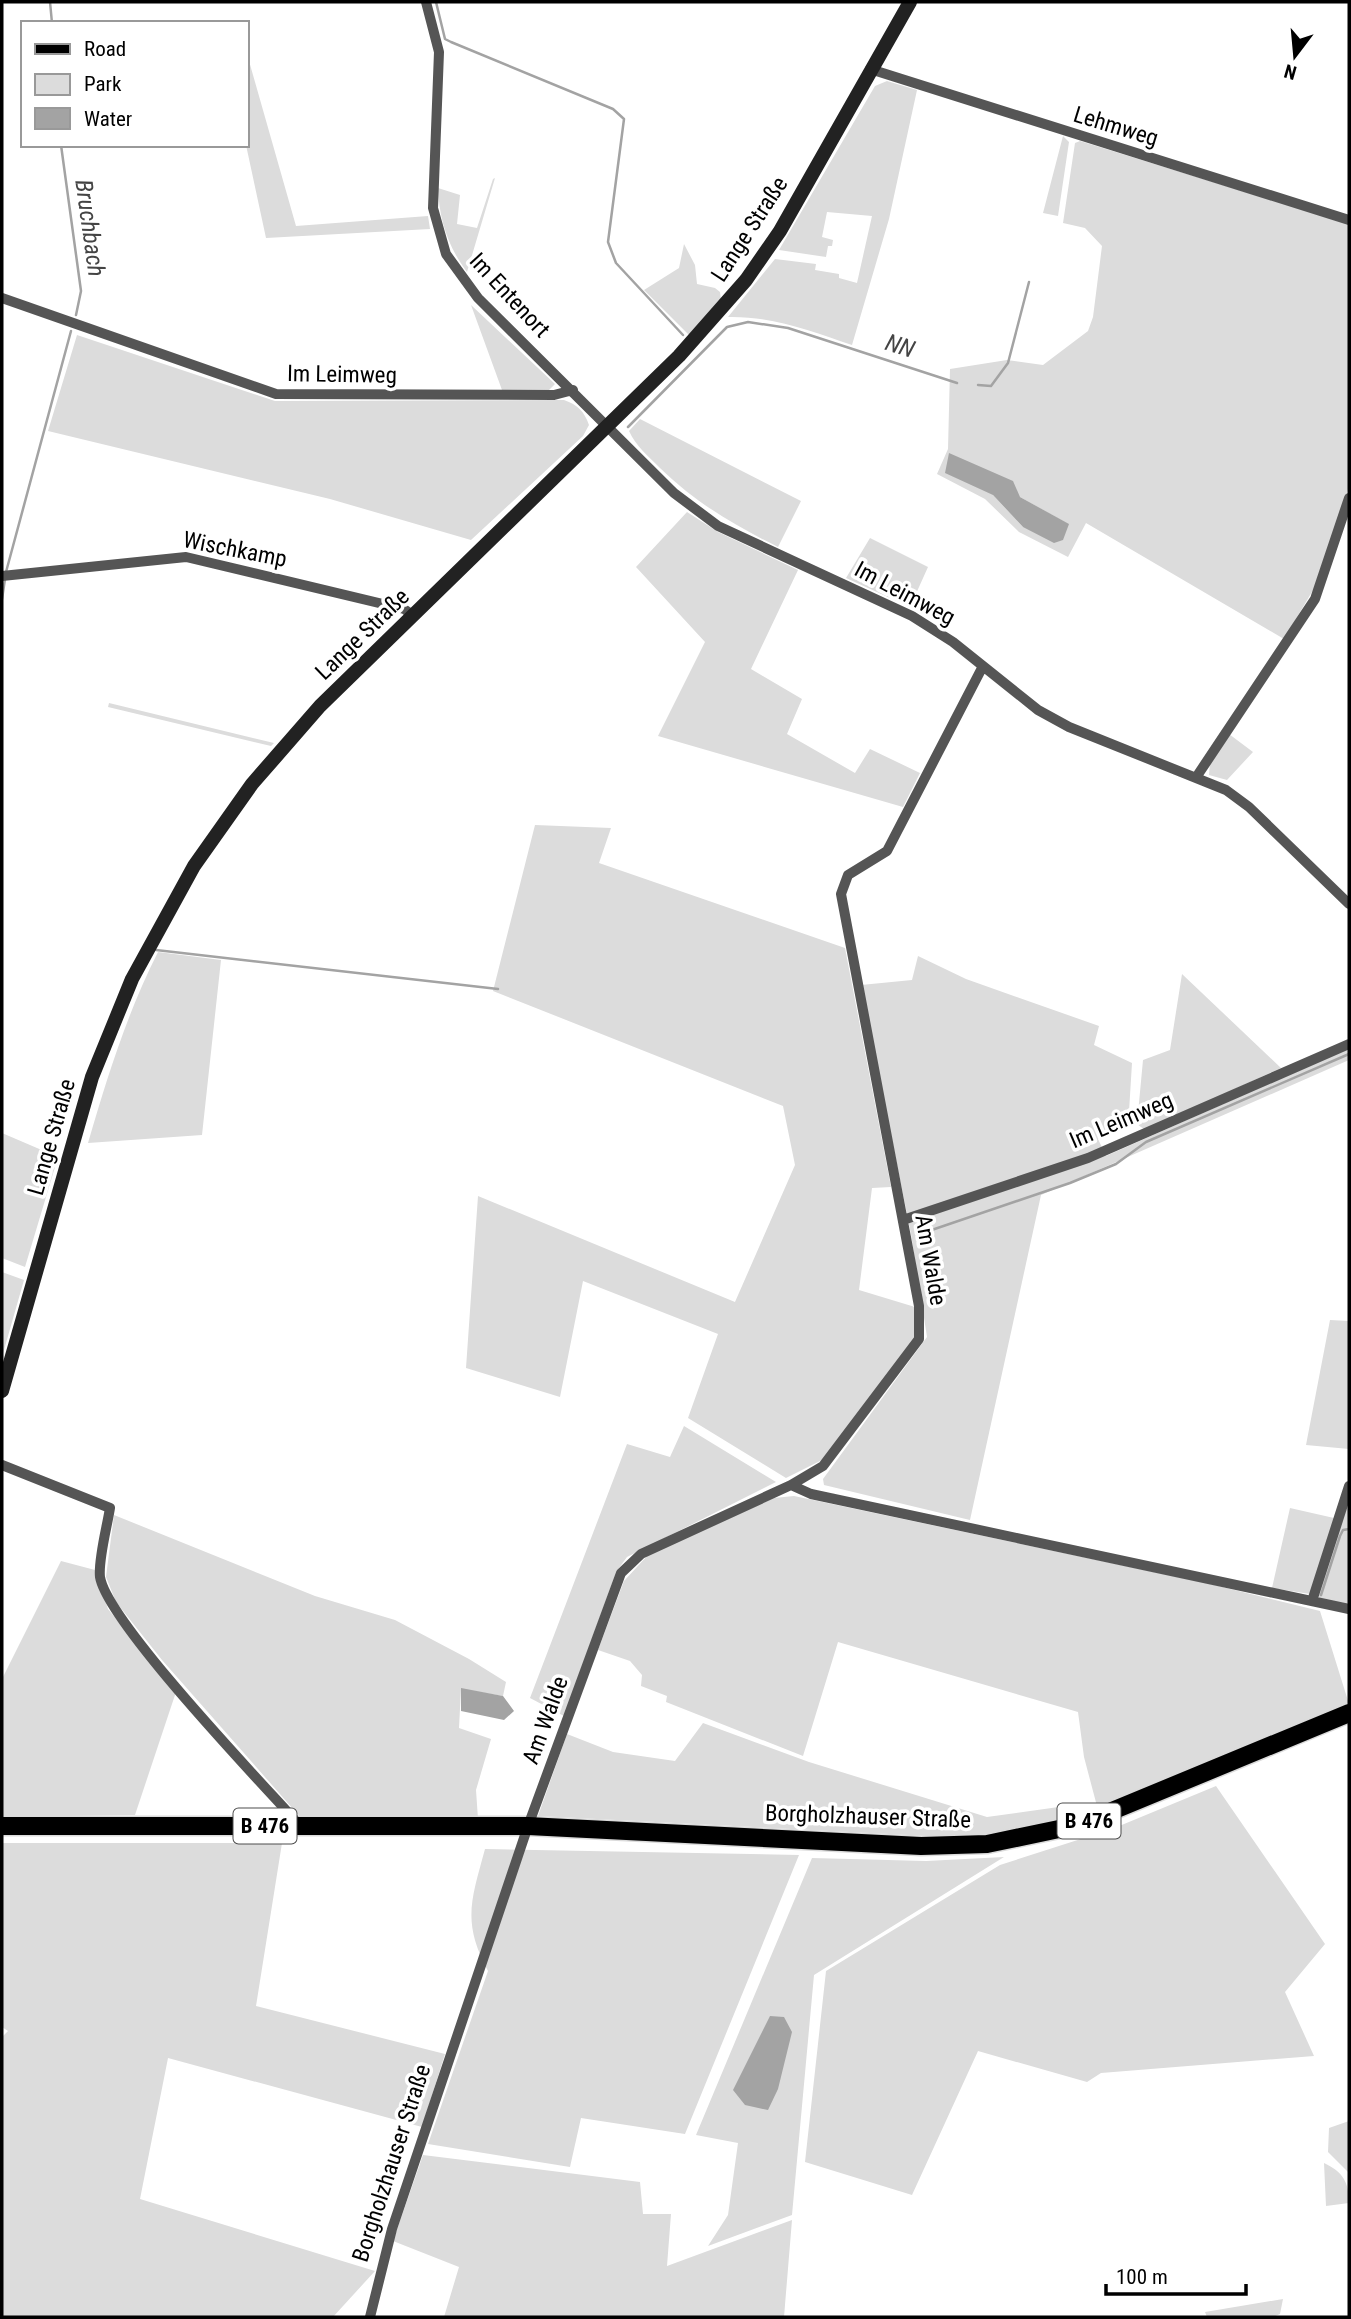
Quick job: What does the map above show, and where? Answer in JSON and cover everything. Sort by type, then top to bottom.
[{"type":"main road","name":"Borgholzhauser Straße","points":[[2,1826],[528,1826],[921,1846],[987,1844],[1078,1825],[1349,1713]]},
{"type":"street","name":"Im Entenort","points":[[426,2],[439,52],[433,208],[440,240],[454,268],[478,298],[607,426]]},
{"type":"street","name":"Lange Straße","points":[[2,1391],[92,1077],[132,979],[171,904],[219,830],[277,755],[320,706],[687,347],[746,280],[780,230],[910,2]]},
{"type":"street","name":"Lehmweg","points":[[870,69],[1349,220]]},
{"type":"street","name":"Im Leimweg","points":[[2,298],[276,394],[554,395],[573,390]]},
{"type":"street","name":"Im Leimweg","points":[[607,426],[674,493],[718,526],[912,616],[983,666],[1038,710],[1069,727],[1102,743],[1197,776],[1226,790],[1249,807],[1349,904]]},
{"type":"street","points":[[1197,776],[1315,599],[1349,498]]},
{"type":"street","name":"Wischkamp","points":[[2,576],[186,557],[404,609],[414,616]]},
{"type":"street","name":"Am Walde","points":[[528,1826],[621,1573],[641,1554],[791,1485],[823,1466],[919,1339],[919,1306],[841,894],[848,875],[887,851],[983,666]]},
{"type":"street","name":"Im Leimweg","points":[[903,1220],[1088,1158],[1349,1044]]},
{"type":"street","points":[[2,1465],[110,1508],[100,1577],[113,1606],[159,1666],[294,1819],[295,1826]]},
{"type":"street","points":[[791,1485],[811,1494],[1349,1609]]},
{"type":"street","points":[[1312,1601],[1349,1486]]},
{"type":"street","name":"Borgholzhauser Straße","points":[[370,2317],[391,2229],[528,1826]]},
{"type":"green space","points":[[248,58],[296,226],[428,216],[430,229],[266,238],[246,147]]},
{"type":"green space","points":[[887,81],[917,90],[889,219],[852,345],[776,322],[728,317],[775,259],[816,264],[815,270],[839,274],[839,278],[857,283],[872,216],[827,212],[822,237],[833,240],[832,246],[828,246],[826,257],[779,250],[875,86]]},
{"type":"green space","points":[[1063,136],[1069,142],[1058,216],[1043,213]]},
{"type":"green space","points":[[1080,141],[1349,224],[1349,486],[1319,580],[1284,639],[1086,523],[1068,557],[1019,532],[985,499],[937,474],[948,449],[950,369],[1007,360],[1043,365],[1088,331],[1093,317],[1102,246],[1085,228],[1063,223],[1075,143]],"holes":[[[993,495],[1020,497],[1068,524],[1023,527]]]},
{"type":"green space","points":[[495,178],[467,272],[446,232],[440,211],[438,188],[460,195],[457,224],[477,228]]},
{"type":"green space","points":[[684,244],[695,265],[697,284],[715,288],[720,292],[721,301],[690,336],[644,290],[679,268]]},
{"type":"green space","points":[[471,305],[555,384],[549,390],[502,390]]},
{"type":"green space","points":[[77,335],[275,401],[564,400],[580,409],[589,425],[583,436],[471,540],[330,499],[48,431]]},
{"type":"green space","points":[[640,419],[801,501],[778,547],[716,512],[687,492],[660,468],[629,431]]},
{"type":"green space","points":[[687,512],[718,532],[798,570],[751,669],[802,699],[787,734],[855,773],[870,749],[920,773],[903,807],[658,736],[705,642],[636,567]]},
{"type":"green space","points":[[870,538],[928,567],[910,607],[846,578]]},
{"type":"green space","points":[[109,703],[274,743],[271,746],[108,707]]},
{"type":"green space","points":[[1229,734],[1253,752],[1227,780],[1209,775],[1210,763]]},
{"type":"green space","points":[[535,825],[611,828],[599,863],[845,948],[891,1187],[872,1188],[859,1290],[915,1307],[918,1330],[911,1347],[826,1458],[786,1478],[688,1418],[718,1334],[583,1281],[560,1397],[466,1368],[478,1196],[735,1302],[795,1165],[783,1106],[493,991]]},
{"type":"green space","points":[[158,952],[221,960],[202,1135],[88,1143],[127,1022]]},
{"type":"green space","points":[[918,956],[966,979],[1099,1026],[1094,1045],[1132,1063],[1128,1128],[1098,1139],[1106,1156],[1349,1048],[1349,1060],[1041,1195],[970,1520],[824,1485],[823,1479],[927,1337],[911,1234],[861,985],[912,980]]},
{"type":"green space","points":[[1182,974],[1281,1068],[1145,1130],[1137,1124],[1143,1060],[1170,1050]]},
{"type":"green space","points":[[2,1133],[58,1157],[25,1267],[2,1258]]},
{"type":"green space","points":[[2,1272],[24,1280],[2,1357]]},
{"type":"green space","points":[[1330,1320],[1349,1321],[1349,1449],[1306,1445]]},
{"type":"green space","points":[[684,1426],[776,1482],[627,1557],[616,1572],[564,1716],[530,1698],[627,1444],[670,1457]]},
{"type":"green space","points":[[794,1496],[1206,1583],[1320,1611],[1349,1704],[1098,1810],[1084,1757],[1078,1712],[838,1642],[803,1756],[666,1702],[667,1696],[641,1686],[642,1675],[630,1661],[598,1650],[624,1581],[648,1555],[774,1498]]},
{"type":"green space","points":[[1349,1499],[1349,1607],[1323,1601],[1317,1595]]},
{"type":"green space","points":[[1290,1508],[1334,1518],[1310,1594],[1272,1588]]},
{"type":"green space","points":[[114,1515],[315,1596],[395,1620],[506,1682],[503,1696],[461,1689],[459,1728],[491,1739],[476,1790],[478,1819],[301,1818],[162,1660],[116,1602],[106,1577]]},
{"type":"green space","points":[[61,1561],[95,1570],[108,1609],[176,1692],[135,1815],[2,1817],[2,1679]]},
{"type":"green space","points":[[703,1723],[809,1762],[987,1817],[1087,1803],[1089,1812],[1021,1831],[967,1838],[538,1816],[567,1734],[613,1752],[675,1761]]},
{"type":"green space","points":[[1216,1786],[1325,1944],[1285,1992],[1314,2056],[1101,2073],[1087,2082],[978,2051],[912,2195],[805,2162],[826,1971],[1000,1865],[1112,1829]]},
{"type":"green space","points":[[2,1843],[282,1843],[256,2006],[445,2054],[422,2127],[168,2058],[140,2199],[375,2271],[333,2317],[2,2317],[2,2037],[8,2031],[2,2027]]},
{"type":"green space","points":[[485,1849],[799,1855],[685,2134],[581,2118],[570,2167],[428,2144],[488,1971],[472,1925],[473,1898]]},
{"type":"green space","points":[[1004,1857],[814,1975],[792,2215],[708,2246],[728,2215],[738,2143],[696,2135],[812,1858],[926,1861]]},
{"type":"green space","points":[[1349,2121],[1349,2173],[1328,2152],[1329,2128]]},
{"type":"green space","points":[[423,2155],[640,2182],[643,2214],[671,2214],[667,2266],[792,2220],[784,2317],[444,2317],[459,2267],[393,2241]]},
{"type":"green space","points":[[1324,2163],[1344,2178],[1349,2203],[1326,2206]]},
{"type":"green space","points":[[1283,2299],[1280,2314],[1273,2317],[1207,2317],[1205,2312]]},
{"type":"water","points":[[949,453],[1013,481],[1020,497],[1069,524],[1063,540],[1054,543],[1023,527],[993,495],[945,473]]},
{"type":"water","points":[[461,1688],[503,1696],[514,1711],[504,1720],[461,1711]]},
{"type":"water","points":[[770,2016],[784,2017],[792,2032],[778,2089],[768,2110],[745,2105],[733,2090]]},
{"type":"waterway","name":"Bruchbach","points":[[50,2],[52,21]]},
{"type":"waterway","points":[[436,2],[445,39],[613,109],[624,119],[608,242],[616,263],[683,335]]},
{"type":"waterway","name":"Bruchbach","points":[[61,147],[81,291],[76,315]]},
{"type":"waterway","name":"NN","points":[[978,385],[991,386],[1008,363],[1029,282]]},
{"type":"waterway","name":"NN","points":[[628,427],[727,327],[748,322],[788,328],[957,383]]},
{"type":"waterway","name":"Bruchbach","points":[[6,572],[71,331]]},
{"type":"waterway","name":"Bruchbach","points":[[2,599],[5,579]]},
{"type":"waterway","points":[[156,950],[498,989]]},
{"type":"waterway","points":[[917,1235],[1070,1183],[1116,1164],[1146,1142],[1349,1054]]},
{"type":"waterway","points":[[1321,1595],[1340,1536],[1343,1530],[1349,1529]]}]
